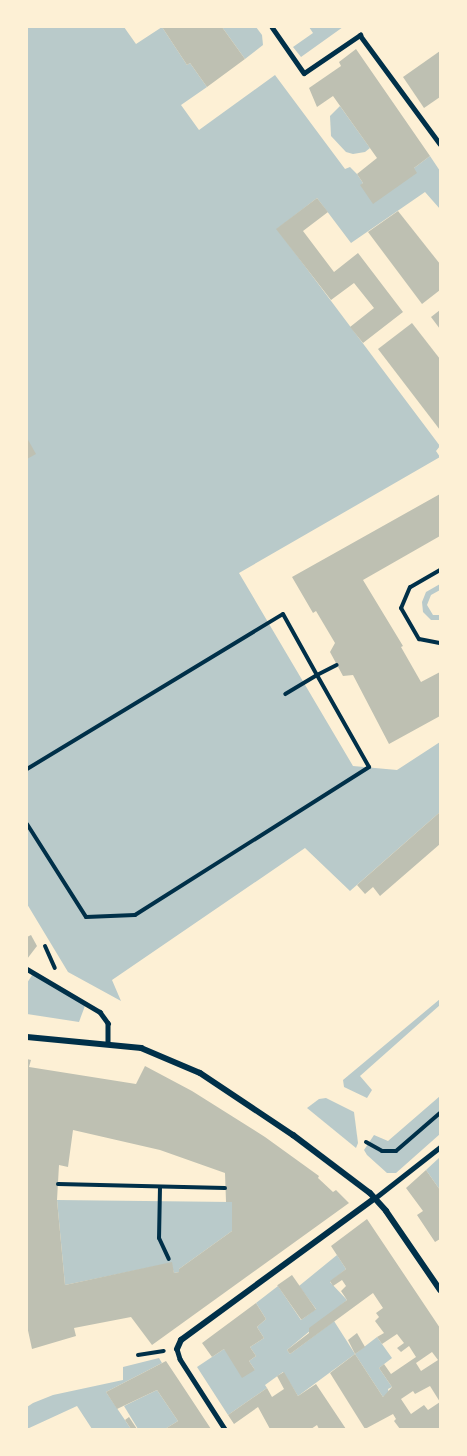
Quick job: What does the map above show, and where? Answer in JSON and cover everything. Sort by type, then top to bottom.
[{"type":"street","points":[[27,1037],[141,1048],[200,1073],[293,1135],[375,1198],[440,1290]]},
{"type":"street","points":[[177,1349],[181,1340],[375,1198]]},
{"type":"lane","points":[[272,27],[304,74],[360,34],[440,144]]},
{"type":"lane","points":[[27,969],[100,1012],[108,1023],[108,1044]]},
{"type":"lane","points":[[375,1198],[440,1147]]},
{"type":"lane","points":[[177,1349],[180,1359],[225,1429]]},
{"type":"path","points":[[440,570],[410,587],[401,608],[419,639],[440,643]]},
{"type":"path","points":[[27,769],[283,614],[369,767],[135,915],[86,917],[27,824]]},
{"type":"path","points":[[285,694],[337,665]]},
{"type":"path","points":[[45,946],[57,971],[52,983]]},
{"type":"path","points":[[366,1142],[382,1151],[396,1151],[440,1113]]},
{"type":"path","points":[[58,1184],[225,1188]]},
{"type":"path","points":[[160,1187],[159,1238],[169,1258]]},
{"type":"path","points":[[138,1355],[177,1349]]},
{"type":"shaded area","points":[[27,27],[124,27],[136,44],[162,27],[187,65],[190,63],[207,87],[181,105],[199,130],[275,75],[345,169],[350,167],[357,174],[363,183],[361,185],[414,168],[430,156],[440,171],[440,209],[425,192],[351,243],[317,198],[277,229],[440,446],[436,451],[440,457],[239,573],[353,766],[397,770],[440,742],[440,812],[350,891],[305,848],[112,980],[121,1001],[68,972],[27,904]]},
{"type":"shaded area","points":[[222,27],[256,27],[262,35],[263,45],[245,59]]},
{"type":"shaded area","points":[[309,27],[343,27],[301,57],[293,47],[313,33]]},
{"type":"shaded area","points":[[340,106],[370,148],[365,152],[353,154],[346,152],[331,136],[330,116]]},
{"type":"shaded area","points":[[440,584],[440,590],[431,595],[427,605],[433,615],[440,615],[440,620],[431,620],[423,612],[422,602],[426,592]]},
{"type":"shaded area","points":[[34,972],[86,1003],[79,1022],[27,1014],[27,983]]},
{"type":"shaded area","points":[[440,999],[440,1005],[360,1076],[372,1090],[367,1098],[344,1087],[343,1080]]},
{"type":"shaded area","points":[[440,1096],[440,1134],[396,1173],[387,1173],[367,1155],[364,1150],[374,1135],[388,1141]]},
{"type":"shaded area","points":[[326,1098],[354,1112],[358,1143],[356,1148],[307,1108],[319,1099]]},
{"type":"shaded area","points":[[440,1157],[440,1190],[426,1170]]},
{"type":"shaded area","points":[[57,1200],[232,1202],[232,1231],[179,1269],[179,1272],[174,1273],[171,1263],[65,1285]]},
{"type":"shaded area","points":[[337,1255],[346,1269],[330,1282],[347,1300],[287,1350],[290,1354],[334,1321],[355,1354],[298,1396],[283,1372],[265,1385],[267,1388],[228,1415],[197,1367],[224,1349],[255,1370],[249,1361],[256,1356],[250,1347],[264,1338],[257,1327],[266,1319],[256,1303],[278,1286],[301,1320],[316,1309],[299,1286]]},
{"type":"shaded area","points":[[377,1337],[392,1358],[379,1368],[392,1387],[388,1389],[389,1393],[383,1397],[355,1354]]},
{"type":"shaded area","points":[[159,1358],[162,1363],[106,1392],[131,1429],[92,1429],[77,1406],[27,1429],[27,1407],[33,1403],[53,1395],[123,1380],[123,1367]]},
{"type":"shaded area","points":[[157,1390],[178,1421],[165,1429],[138,1429],[124,1406]]},
{"type":"building","points":[[162,27],[222,27],[245,59],[207,87],[190,63],[187,65]]},
{"type":"building","points":[[356,49],[430,156],[414,168],[417,173],[373,204],[360,185],[363,183],[357,174],[377,158],[333,96],[317,107],[309,88],[341,66],[339,62]]},
{"type":"building","points":[[440,51],[440,97],[424,108],[403,77]]},
{"type":"building","points":[[317,198],[328,212],[303,231],[334,272],[358,253],[403,312],[363,343],[350,327],[374,308],[354,283],[331,300],[276,229]]},
{"type":"building","points":[[398,211],[440,264],[440,290],[422,304],[368,232]]},
{"type":"building","points":[[440,310],[440,329],[431,317]]},
{"type":"building","points":[[412,323],[440,359],[440,430],[378,349]]},
{"type":"building","points":[[27,438],[36,454],[27,459]]},
{"type":"building","points":[[440,494],[440,536],[363,580],[403,646],[401,647],[421,682],[440,672],[440,716],[389,744],[353,675],[343,676],[330,652],[335,643],[316,611],[313,613],[292,577]]},
{"type":"building","points":[[440,812],[440,844],[380,896],[373,887],[365,894],[357,885]]},
{"type":"building","points":[[31,935],[37,946],[27,959],[27,937]]},
{"type":"building","points":[[27,1059],[31,1060],[29,1067],[136,1084],[145,1066],[192,1091],[265,1137],[319,1176],[318,1178],[333,1192],[336,1190],[349,1203],[152,1345],[131,1317],[74,1328],[76,1336],[32,1349],[27,1326]],"holes":[[[73,1130],[160,1150],[225,1173],[226,1202],[232,1202],[232,1231],[179,1269],[179,1272],[174,1273],[172,1262],[65,1285],[57,1200],[59,1165],[68,1167]]]},
{"type":"building","points":[[426,1170],[440,1190],[440,1239],[435,1242],[417,1215],[423,1211],[406,1188]]},
{"type":"building","points":[[367,1219],[440,1328],[440,1402],[440,1429],[400,1429],[394,1421],[396,1419],[393,1414],[365,1429],[330,1373],[355,1354],[383,1397],[392,1387],[379,1368],[384,1364],[391,1374],[416,1357],[409,1346],[401,1352],[397,1348],[404,1343],[397,1334],[382,1344],[377,1337],[384,1333],[375,1321],[379,1317],[376,1313],[383,1308],[373,1293],[290,1354],[287,1350],[309,1333],[309,1328],[347,1300],[341,1291],[346,1286],[342,1280],[333,1286],[330,1281],[346,1269],[331,1246]],"holes":[[[432,1352],[438,1360],[421,1371],[416,1363]],[[430,1386],[440,1402],[428,1410],[424,1405],[411,1414],[401,1399],[413,1391],[415,1394]]]},
{"type":"building","points":[[292,1275],[316,1309],[301,1320],[277,1285]]},
{"type":"building","points":[[256,1303],[266,1319],[257,1327],[264,1338],[250,1347],[256,1356],[249,1361],[255,1370],[242,1378],[224,1349],[212,1357],[202,1343]]},
{"type":"building","points":[[357,1333],[365,1347],[355,1354],[348,1340]]},
{"type":"building","points":[[166,1361],[211,1429],[165,1429],[178,1421],[157,1390],[117,1409],[106,1392]]},
{"type":"building","points":[[284,1372],[298,1396],[316,1384],[346,1429],[319,1429],[317,1425],[311,1429],[270,1429],[258,1407],[234,1424],[228,1415],[267,1388],[272,1397],[284,1389],[277,1376]]},
{"type":"building","points":[[129,1417],[137,1429],[131,1429],[125,1420]]}]
